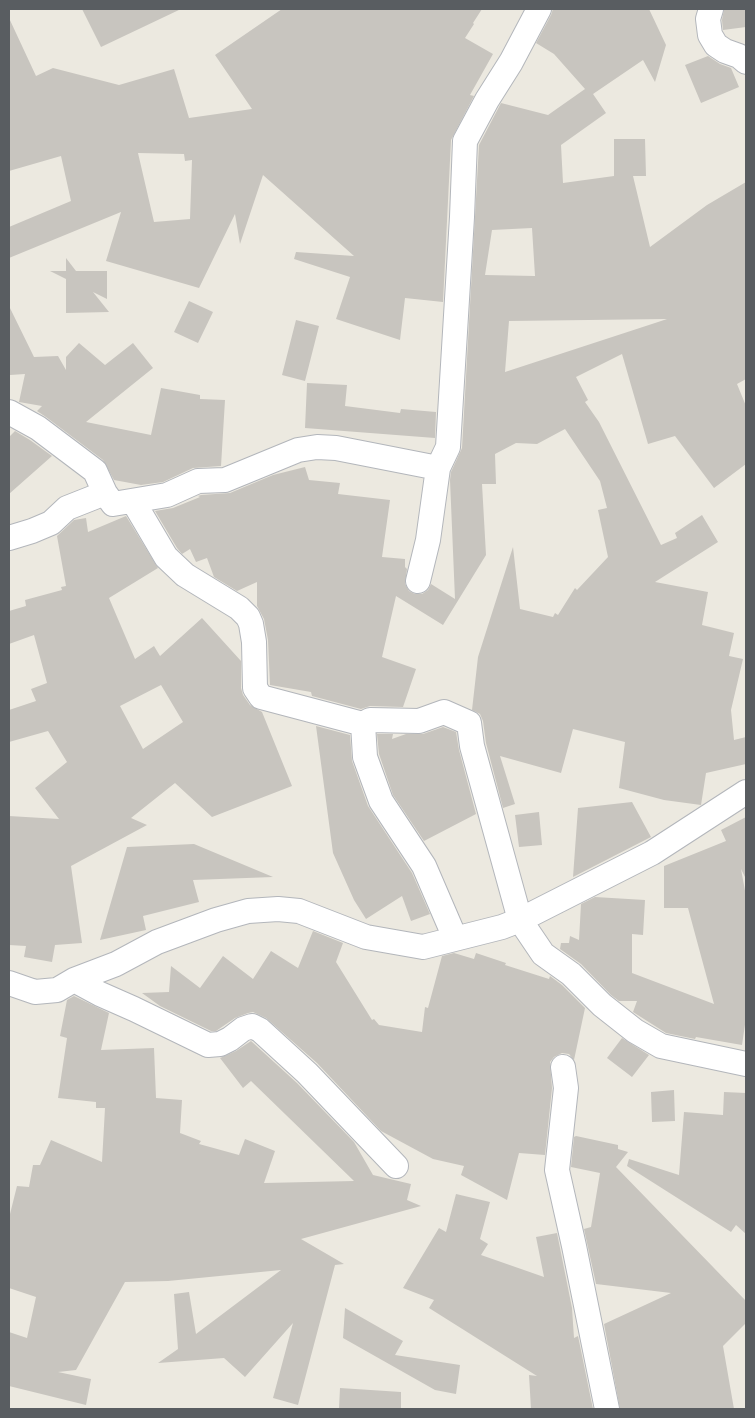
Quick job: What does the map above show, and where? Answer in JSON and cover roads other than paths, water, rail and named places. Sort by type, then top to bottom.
[{"type":"street","points":[[418,581],[428,540],[438,468],[448,447],[465,141],[539,9]]},
{"type":"street","points":[[711,9],[708,20],[710,35],[716,45],[725,51],[739,56],[746,62]]},
{"type":"street","points":[[9,412],[38,428],[95,472],[105,493],[113,504],[167,495],[198,481],[225,480],[298,450],[317,446],[438,468]]},
{"type":"street","points":[[9,538],[51,523],[67,508],[105,493]]},
{"type":"street","points":[[132,501],[166,557],[185,575],[238,608],[248,617],[252,624],[254,642],[255,688],[258,694],[265,699],[364,724],[370,720],[419,720],[444,712],[468,723],[472,746],[520,920],[543,954],[571,974],[602,1005],[635,1031],[660,1046],[746,1064]]},
{"type":"street","points":[[364,724],[365,757],[382,801],[424,866],[455,938]]},
{"type":"street","points":[[9,983],[35,992],[57,990],[74,980],[116,964],[157,942],[216,920],[248,911],[278,909],[299,911],[366,937],[423,947],[502,927],[520,920],[652,853],[746,792]]},
{"type":"street","points":[[74,980],[208,1045],[225,1042],[243,1029],[252,1026],[260,1030],[307,1072],[396,1166]]},
{"type":"street","points":[[563,1067],[566,1088],[556,1170],[574,1246],[607,1409]]}]
